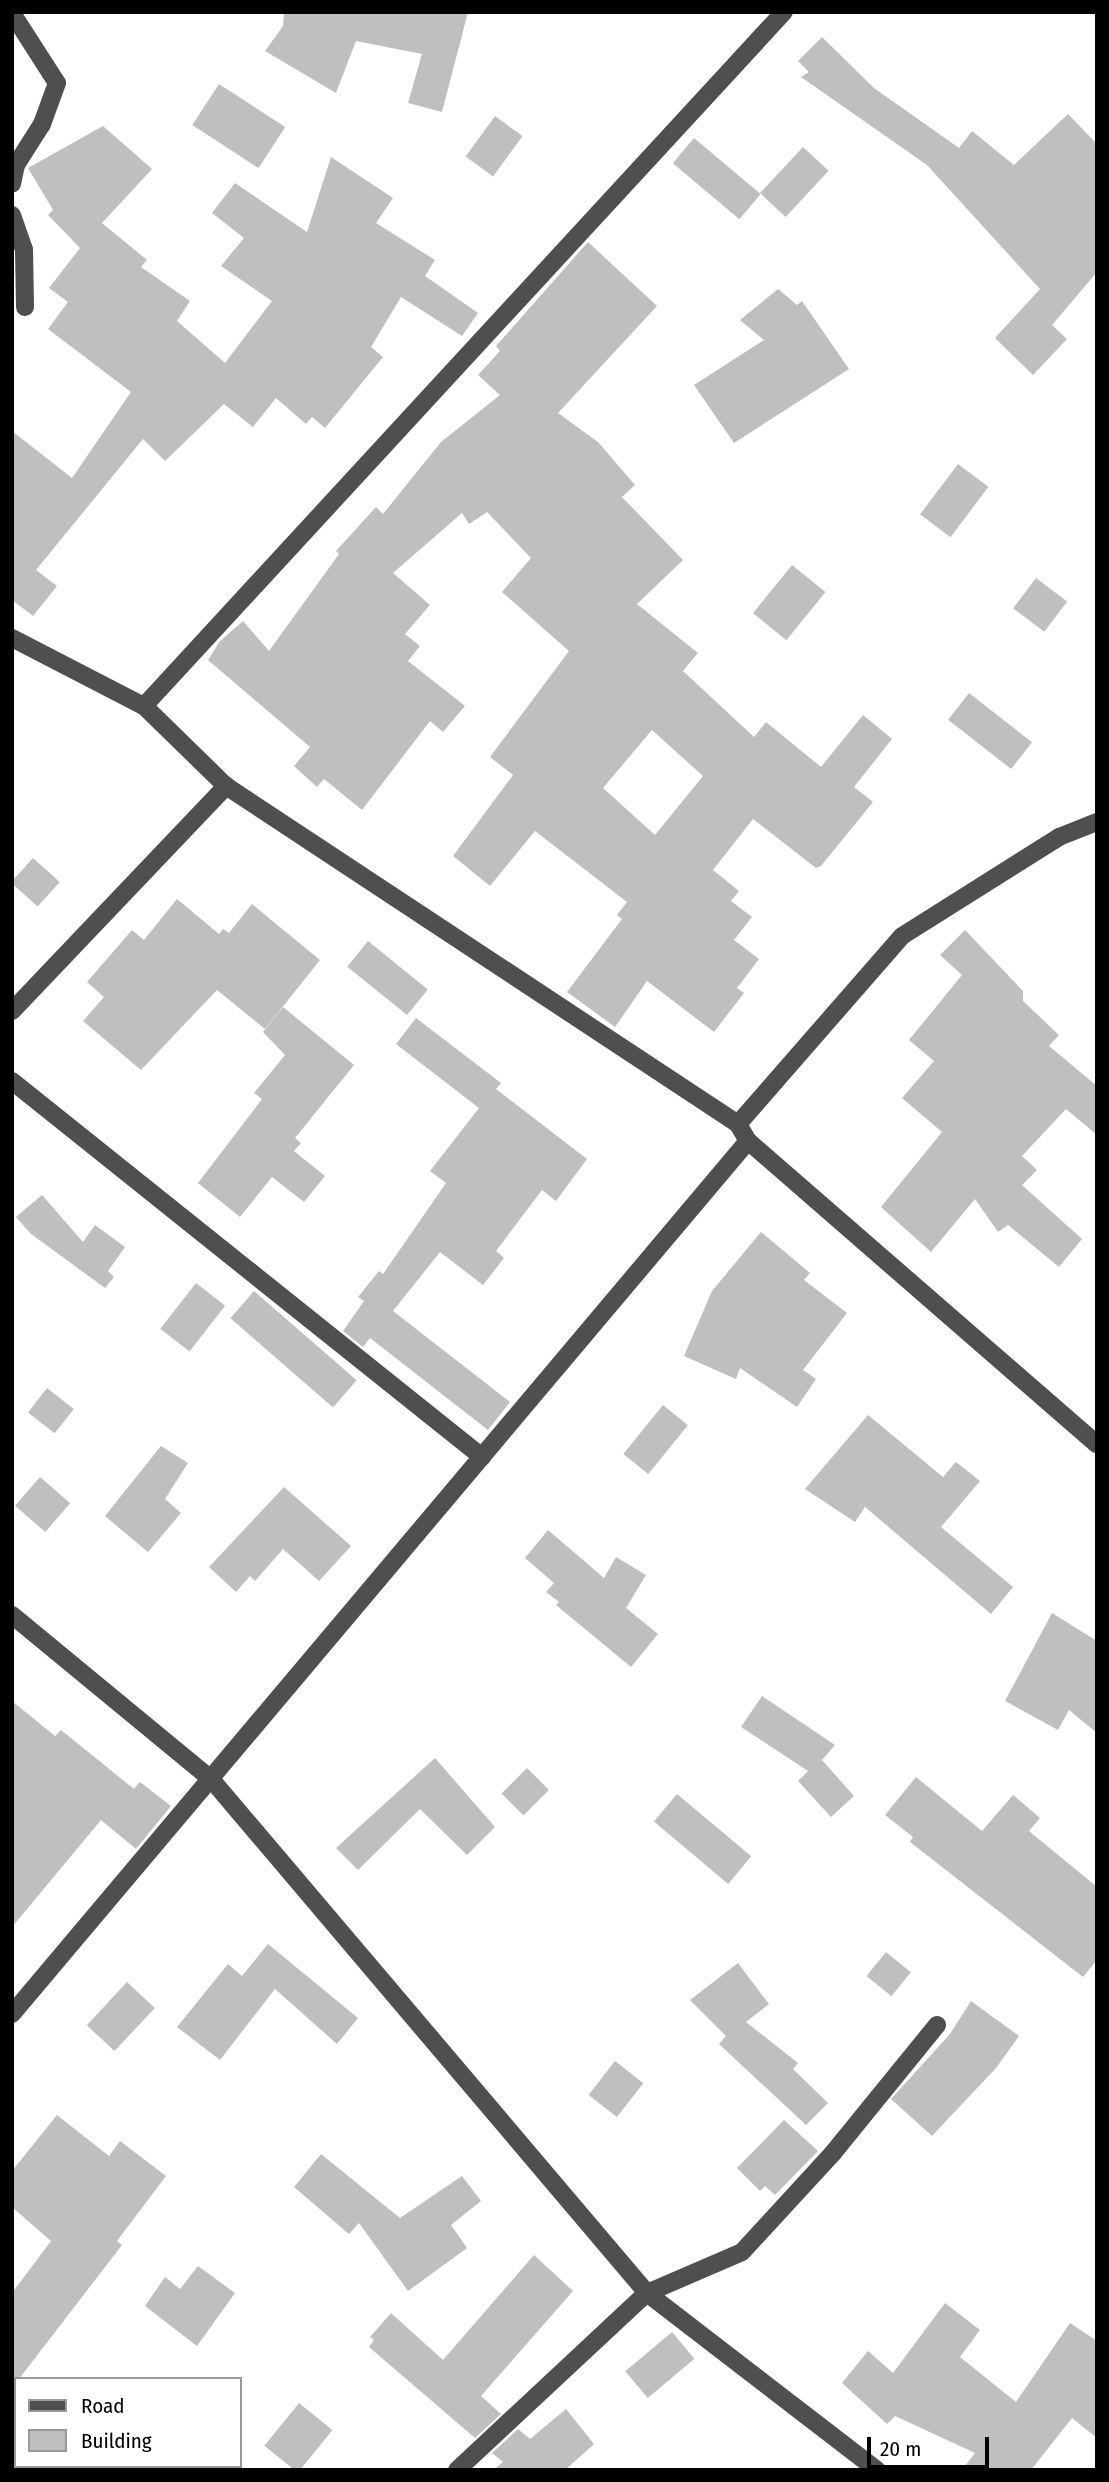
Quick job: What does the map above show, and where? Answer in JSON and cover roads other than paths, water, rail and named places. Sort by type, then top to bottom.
[{"type":"street","points":[[144,706],[784,12]]},
{"type":"street","points":[[12,13],[57,83],[43,124],[16,165],[12,184]]},
{"type":"street","points":[[12,215],[24,249],[24,307]]},
{"type":"street","points":[[12,638],[144,706],[226,786],[738,1124],[748,1141],[1097,1444]]},
{"type":"street","points":[[12,1011],[226,786]]},
{"type":"street","points":[[738,1124],[902,936],[1059,836],[1097,822]]},
{"type":"street","points":[[12,1081],[482,1457]]},
{"type":"street","points":[[12,2014],[748,1141]]},
{"type":"street","points":[[12,1615],[211,1779],[647,2293],[877,2470]]},
{"type":"street","points":[[457,2470],[647,2293],[742,2252],[833,2152],[937,2025]]}]
